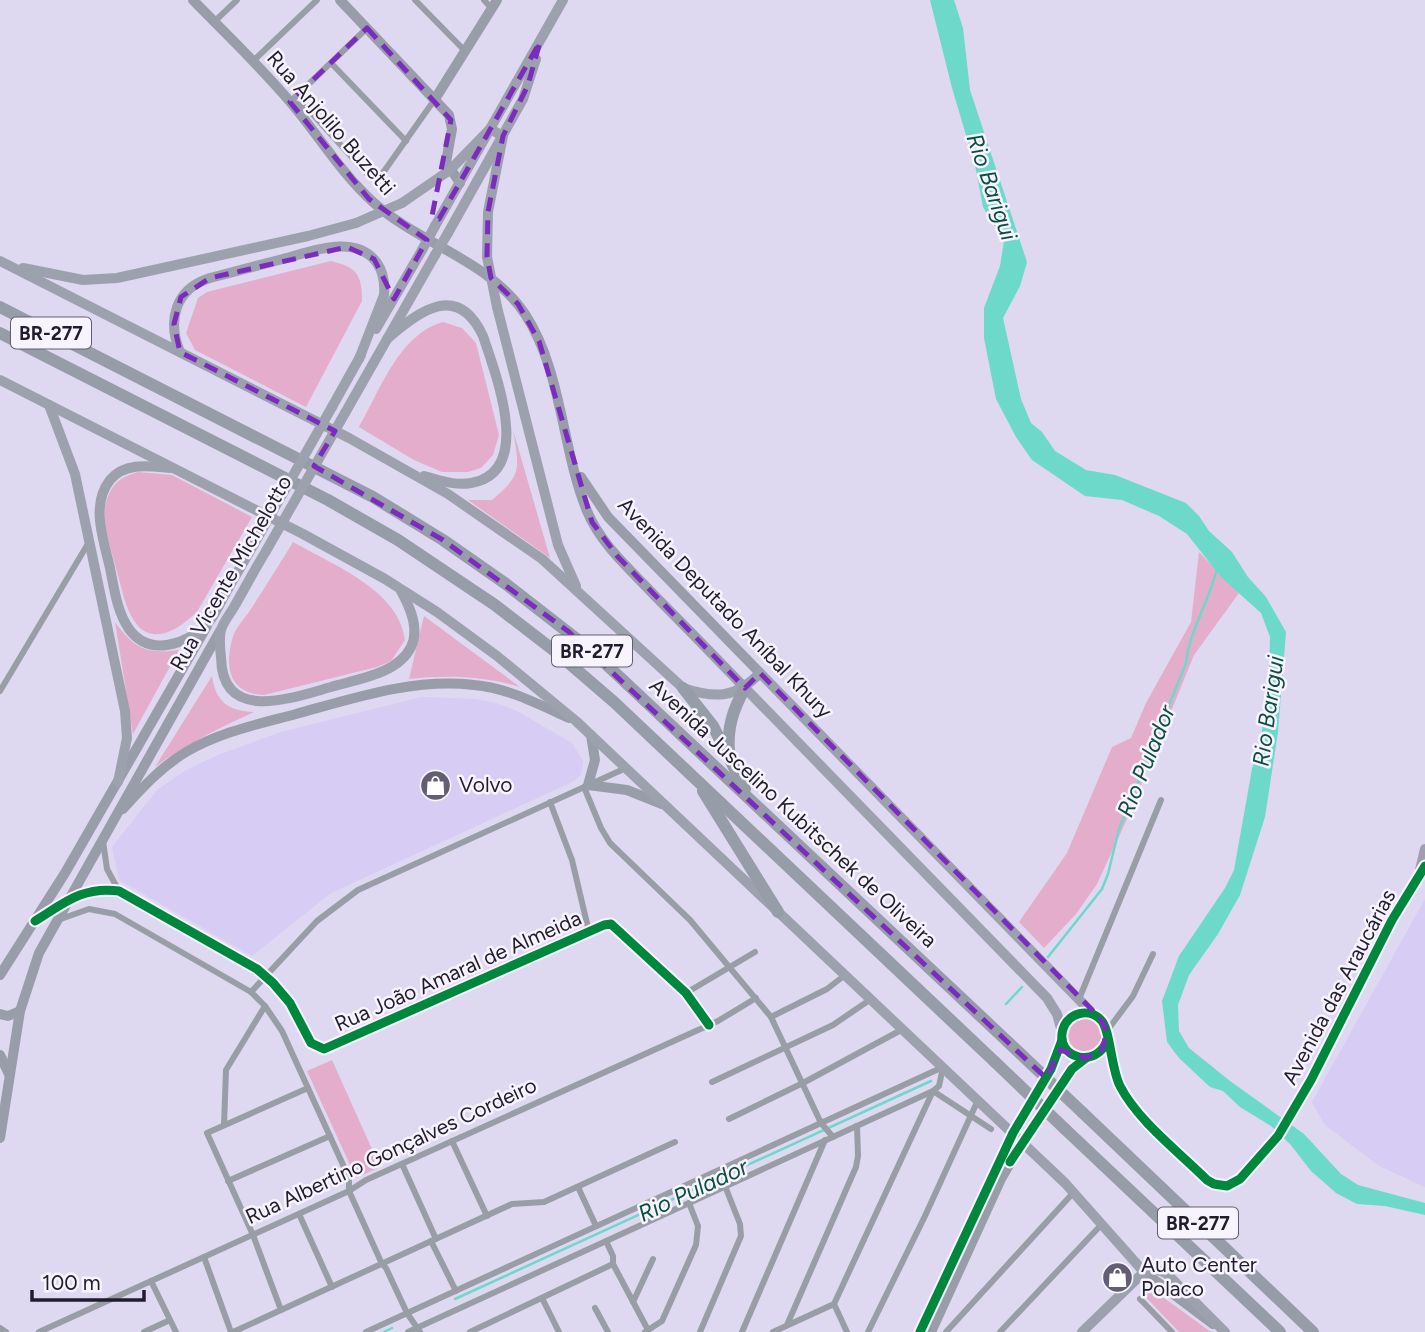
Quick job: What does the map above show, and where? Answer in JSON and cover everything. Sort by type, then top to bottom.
[{"type":"highway","name":"Avenida Juscelino Kubitschek de Oliveira","points":[[0,307],[341,480],[443,540],[585,645],[1313,1332]]},
{"type":"highway","name":"Avenida Juscelino Kubitschek de Oliveira","points":[[0,333],[328,500],[436,563],[556,652],[694,776],[1280,1332]]},
{"type":"highway","points":[[683,688],[713,726],[735,773],[754,804]]},
{"type":"highway","points":[[735,773],[728,738],[730,721],[745,688]]},
{"type":"highway","points":[[694,776],[779,912]]},
{"type":"main road","name":"Rua Anjolilo Buzetti","points":[[193,0],[290,102],[348,176],[378,207],[485,274],[517,304],[533,328],[544,354],[574,464]]},
{"type":"main road","points":[[340,0],[449,115],[452,125],[446,157],[450,170],[460,183]]},
{"type":"main road","name":"Rua Vicente Michelotto","points":[[0,975],[118,782],[563,0]]},
{"type":"main road","points":[[435,99],[495,4]]},
{"type":"main road","name":"Rua Vicente Michelotto","points":[[0,1138],[20,1011],[36,962],[111,822],[503,136],[528,85],[540,42]]},
{"type":"main road","points":[[4,263],[75,279],[117,278],[356,223],[402,203],[450,170],[490,129],[503,136],[488,212],[487,257],[497,307],[558,545],[578,592]]},
{"type":"main road","points":[[180,352],[175,331],[175,314],[186,290],[200,281],[325,249],[347,247],[366,253],[374,259],[385,285],[384,295],[359,359]]},
{"type":"main road","points":[[4,263],[349,438],[477,512],[516,540],[578,592],[683,688],[720,694],[745,688],[760,673]]},
{"type":"main road","points":[[387,339],[430,307],[447,305],[465,312],[483,336],[506,421],[508,438],[503,457],[487,477],[460,484],[412,473]]},
{"type":"main road","points":[[157,341],[175,331]]},
{"type":"main road","points":[[0,380],[347,558],[400,588],[497,656],[576,721],[1013,1133],[1074,1192],[1144,1272]]},
{"type":"main road","points":[[49,405],[71,461],[90,540],[127,725],[118,782]]},
{"type":"main road","name":"Avenida Deputado Aníbal Khury","points":[[574,464],[608,517],[1094,1015]]},
{"type":"main road","name":"Avenida Deputado Aníbal Khury","points":[[574,464],[586,508],[601,537],[618,557],[1047,998],[1057,1014],[1062,1037]]},
{"type":"main road","points":[[176,468],[137,466],[119,472],[111,479],[102,497],[101,531],[118,603],[128,628],[135,636],[154,645],[172,644],[194,634],[209,621]]},
{"type":"main road","points":[[220,631],[221,665],[229,688],[252,701],[284,700],[369,676],[400,661],[411,647],[414,632],[410,611],[400,588]]},
{"type":"main road","points":[[111,822],[161,769],[201,744],[240,729],[386,690],[453,684],[493,688],[523,697],[576,721]]},
{"type":"main road","points":[[591,735],[595,760],[586,786],[627,790],[665,806]]},
{"type":"main road","name":"Avenida das Araucárias","points":[[1419,876],[1425,849]]},
{"type":"main road","name":"Avenida das Araucárias","points":[[1117,1081],[1136,1110],[1207,1180],[1227,1186],[1246,1175],[1292,1114],[1381,939],[1425,866]]},
{"type":"main road","points":[[0,1014],[8,1016],[20,1011]]},
{"type":"main road","points":[[920,1332],[1013,1133],[1054,1064],[1068,1020],[1073,1016],[1080,1013],[1094,1015],[1105,1024],[1117,1081]]},
{"type":"main road","points":[[931,1332],[1001,1179],[1022,1142],[1072,1069],[1102,1050],[1107,1035]]},
{"type":"main road","points":[[1062,1037],[1065,1046],[1074,1055],[1102,1063],[1117,1081]]},
{"type":"main road","points":[[0,1055],[9,1075]]},
{"type":"main road","points":[[1085,1331],[1144,1272],[1153,1268],[1166,1273],[1224,1332]]},
{"type":"street","points":[[214,22],[237,0]]},
{"type":"street","points":[[252,62],[317,0]]},
{"type":"street","points":[[415,0],[466,52]]},
{"type":"street","points":[[484,0],[495,4]]},
{"type":"street","points":[[367,29],[290,102],[306,107],[369,176]]},
{"type":"street","points":[[331,63],[406,141]]},
{"type":"street","points":[[380,177],[435,99]]},
{"type":"street","points":[[0,691],[90,540]]},
{"type":"street","points":[[251,992],[317,921],[358,890],[626,768]]},
{"type":"street","points":[[586,786],[601,828],[610,843],[690,920],[771,1017],[821,1123],[833,1137]]},
{"type":"street","points":[[1079,999],[1161,800]]},
{"type":"street","points":[[550,802],[572,860],[589,932]]},
{"type":"street","points":[[103,837],[107,869],[119,891]]},
{"type":"street","points":[[35,921],[78,895],[95,890],[119,891],[265,975]]},
{"type":"street","points":[[56,922],[89,909],[115,914],[251,992],[265,1006],[282,1031],[330,1136],[349,1178],[349,1191],[382,1264],[407,1313],[419,1330]]},
{"type":"street","name":"Rua João Amaral de Almeida","points":[[265,975],[290,1003],[311,1043],[319,1048],[338,1044],[611,924],[686,993]]},
{"type":"street","points":[[709,1025],[686,993],[755,952]]},
{"type":"street","points":[[1107,1035],[1133,996],[1153,954]]},
{"type":"street","points":[[771,1017],[827,989],[845,975]]},
{"type":"street","name":"Rua Albertino Gonçalves Cordeiro","points":[[39,1332],[709,1025],[756,998]]},
{"type":"street","points":[[712,1082],[787,1049],[841,1021],[871,999]]},
{"type":"street","points":[[224,1125],[226,1070],[265,1006]]},
{"type":"street","points":[[729,1119],[903,1029]]},
{"type":"street","points":[[408,1332],[419,1330],[933,1091],[939,1086],[943,1067]]},
{"type":"street","points":[[366,1332],[943,1067]]},
{"type":"street","points":[[281,1310],[253,1234],[207,1132],[308,1088]]},
{"type":"street","points":[[933,1091],[991,1129]]},
{"type":"street","points":[[772,1332],[834,1304],[933,1091]]},
{"type":"street","points":[[868,1332],[978,1100]]},
{"type":"street","points":[[787,1325],[856,1167],[859,1157],[857,1126]]},
{"type":"street","points":[[228,1181],[330,1136]]},
{"type":"street","points":[[742,1332],[825,1140]]},
{"type":"street","points":[[453,1141],[486,1216]]},
{"type":"street","points":[[204,1257],[232,1332],[516,1203],[541,1203],[675,1142]]},
{"type":"street","points":[[402,1164],[456,1291]]},
{"type":"street","points":[[700,1332],[741,1236],[740,1224],[725,1186]]},
{"type":"street","points":[[578,1187],[596,1226]]},
{"type":"street","points":[[946,1332],[1074,1192]]},
{"type":"street","points":[[606,1241],[613,1256],[613,1264],[647,1331],[664,1318],[698,1239],[698,1226],[689,1203]]},
{"type":"street","points":[[299,1214],[332,1287]]},
{"type":"street","points":[[1000,1332],[1102,1224]]},
{"type":"street","points":[[633,1302],[653,1259]]},
{"type":"street","points":[[474,1331],[613,1264]]},
{"type":"street","points":[[151,1281],[176,1332]]},
{"type":"street","points":[[542,1298],[559,1332]]},
{"type":"street","points":[[1140,1299],[1172,1332]]},
{"type":"street","points":[[834,1304],[847,1332]]},
{"type":"street","points":[[594,1308],[608,1332]]},
{"type":"street","points":[[144,1332],[170,1320]]},
{"type":"street","points":[[0,1328],[6,1332]]},
{"type":"highlighted area","points":[[367,28],[451,120],[432,216],[439,219],[540,42],[528,85],[503,136],[488,212],[487,257],[491,278],[518,304],[539,341],[592,522],[618,557],[745,688],[760,673],[1100,1018],[1107,1031],[1102,1050],[1086,1058],[1060,1050],[1046,1078],[569,632],[443,540],[314,466],[335,431],[180,352],[174,324],[181,297],[210,278],[347,247],[374,259],[394,299],[427,240],[369,199],[290,102]]},
{"type":"shaded area","points":[[331,261],[347,266],[356,274],[361,285],[362,301],[306,407],[195,350],[186,333],[198,298],[207,292]]},
{"type":"shaded area","points":[[443,322],[462,328],[476,343],[499,435],[493,455],[481,468],[468,472],[442,472],[414,460],[359,427],[392,365],[403,351],[414,338]]},
{"type":"shaded area","points":[[513,430],[550,558],[468,500],[492,500],[514,476],[517,453]]},
{"type":"shaded area","points":[[138,472],[172,475],[252,517],[198,610],[176,628],[159,634],[142,630],[129,611],[105,523],[106,503],[111,489],[121,479]]},
{"type":"shaded area","points":[[293,542],[344,570],[377,593],[391,607],[400,622],[405,640],[391,661],[377,667],[264,695],[253,694],[237,685],[233,678],[229,661],[232,640]]},
{"type":"shaded area","points":[[1199,552],[1239,593],[1194,655],[1127,819],[1097,884],[1076,914],[1044,948],[1019,922],[1067,853],[1112,747],[1131,738],[1146,703],[1191,622]]},
{"type":"shaded area","points":[[424,616],[520,687],[465,677],[409,679]]},
{"type":"shaded area","points":[[115,622],[142,648],[157,651],[179,650],[133,734]]},
{"type":"shaded area","points":[[212,676],[220,699],[237,710],[254,712],[216,730],[155,767]]},
{"type":"shaded area","points":[[422,697],[475,699],[515,710],[572,743],[583,761],[581,775],[574,781],[331,893],[252,956],[119,880],[112,847],[157,790],[186,770],[281,732]]},
{"type":"shaded area","points":[[1425,899],[1425,1187],[1379,1166],[1325,1125],[1312,1102]]},
{"type":"shaded area","points":[[1085,1018],[1097,1023],[1102,1035],[1097,1047],[1085,1052],[1073,1047],[1068,1035],[1073,1023]]},
{"type":"shaded area","points":[[332,1060],[380,1167],[356,1178],[307,1071]]},
{"type":"shaded area","points":[[1139,1290],[1153,1290],[1211,1332],[1179,1332]]},
{"type":"water","name":"Rio Barigui","points":[[930,0],[954,0],[963,28],[970,90],[1027,262],[1020,286],[1003,318],[1021,399],[1031,423],[1042,432],[1055,451],[1086,470],[1115,475],[1186,503],[1209,531],[1232,552],[1248,577],[1266,597],[1286,632],[1278,732],[1265,817],[1240,895],[1218,934],[1189,975],[1178,1005],[1179,1031],[1189,1048],[1304,1134],[1341,1174],[1358,1185],[1425,1203],[1425,1215],[1385,1206],[1357,1204],[1336,1193],[1311,1171],[1290,1144],[1271,1126],[1240,1107],[1223,1091],[1210,1087],[1179,1058],[1167,1042],[1162,1001],[1179,956],[1225,888],[1234,870],[1252,769],[1260,744],[1269,682],[1270,637],[1261,613],[1221,577],[1187,534],[1159,516],[1122,500],[1085,496],[1032,460],[1016,437],[996,399],[984,338],[984,308],[1000,266],[1004,241],[983,207],[975,165]]},
{"type":"waterway","name":"Rio Pulador","points":[[1048,957],[1102,889],[1119,829],[1186,663],[1191,640],[1217,569]]},
{"type":"waterway","name":"Rio Pulador","points":[[1006,1004],[1022,987]]},
{"type":"waterway","name":"Rio Pulador","points":[[455,1299],[931,1081]]},
{"type":"waterway","name":"Rio Pulador","points":[[384,1332],[392,1328]]},
{"type":"cycle path","points":[[1108,1038],[1103,1048],[1095,1055],[1087,1057],[1078,1057],[1071,1053],[1062,1039],[1063,1029],[1069,1019],[1085,1013],[1096,1016],[1104,1024],[1109,1040],[1114,1070],[1120,1086],[1137,1112],[1207,1180],[1227,1186],[1240,1179],[1278,1136],[1311,1080],[1392,920],[1425,866]]},
{"type":"cycle path","points":[[35,921],[74,897],[95,891],[119,891],[257,969],[290,1003],[311,1043],[324,1049],[611,924],[686,993],[709,1025]]},
{"type":"cycle path","points":[[920,1332],[1013,1133],[1051,1069],[1062,1040]]},
{"type":"cycle path","points":[[1010,1162],[1072,1069],[1086,1058]]},
{"type":"place","name":"Volvo","points":[[436,785]]},
{"type":"place","name":"Auto Center Polaco","points":[[1118,1277]]}]
